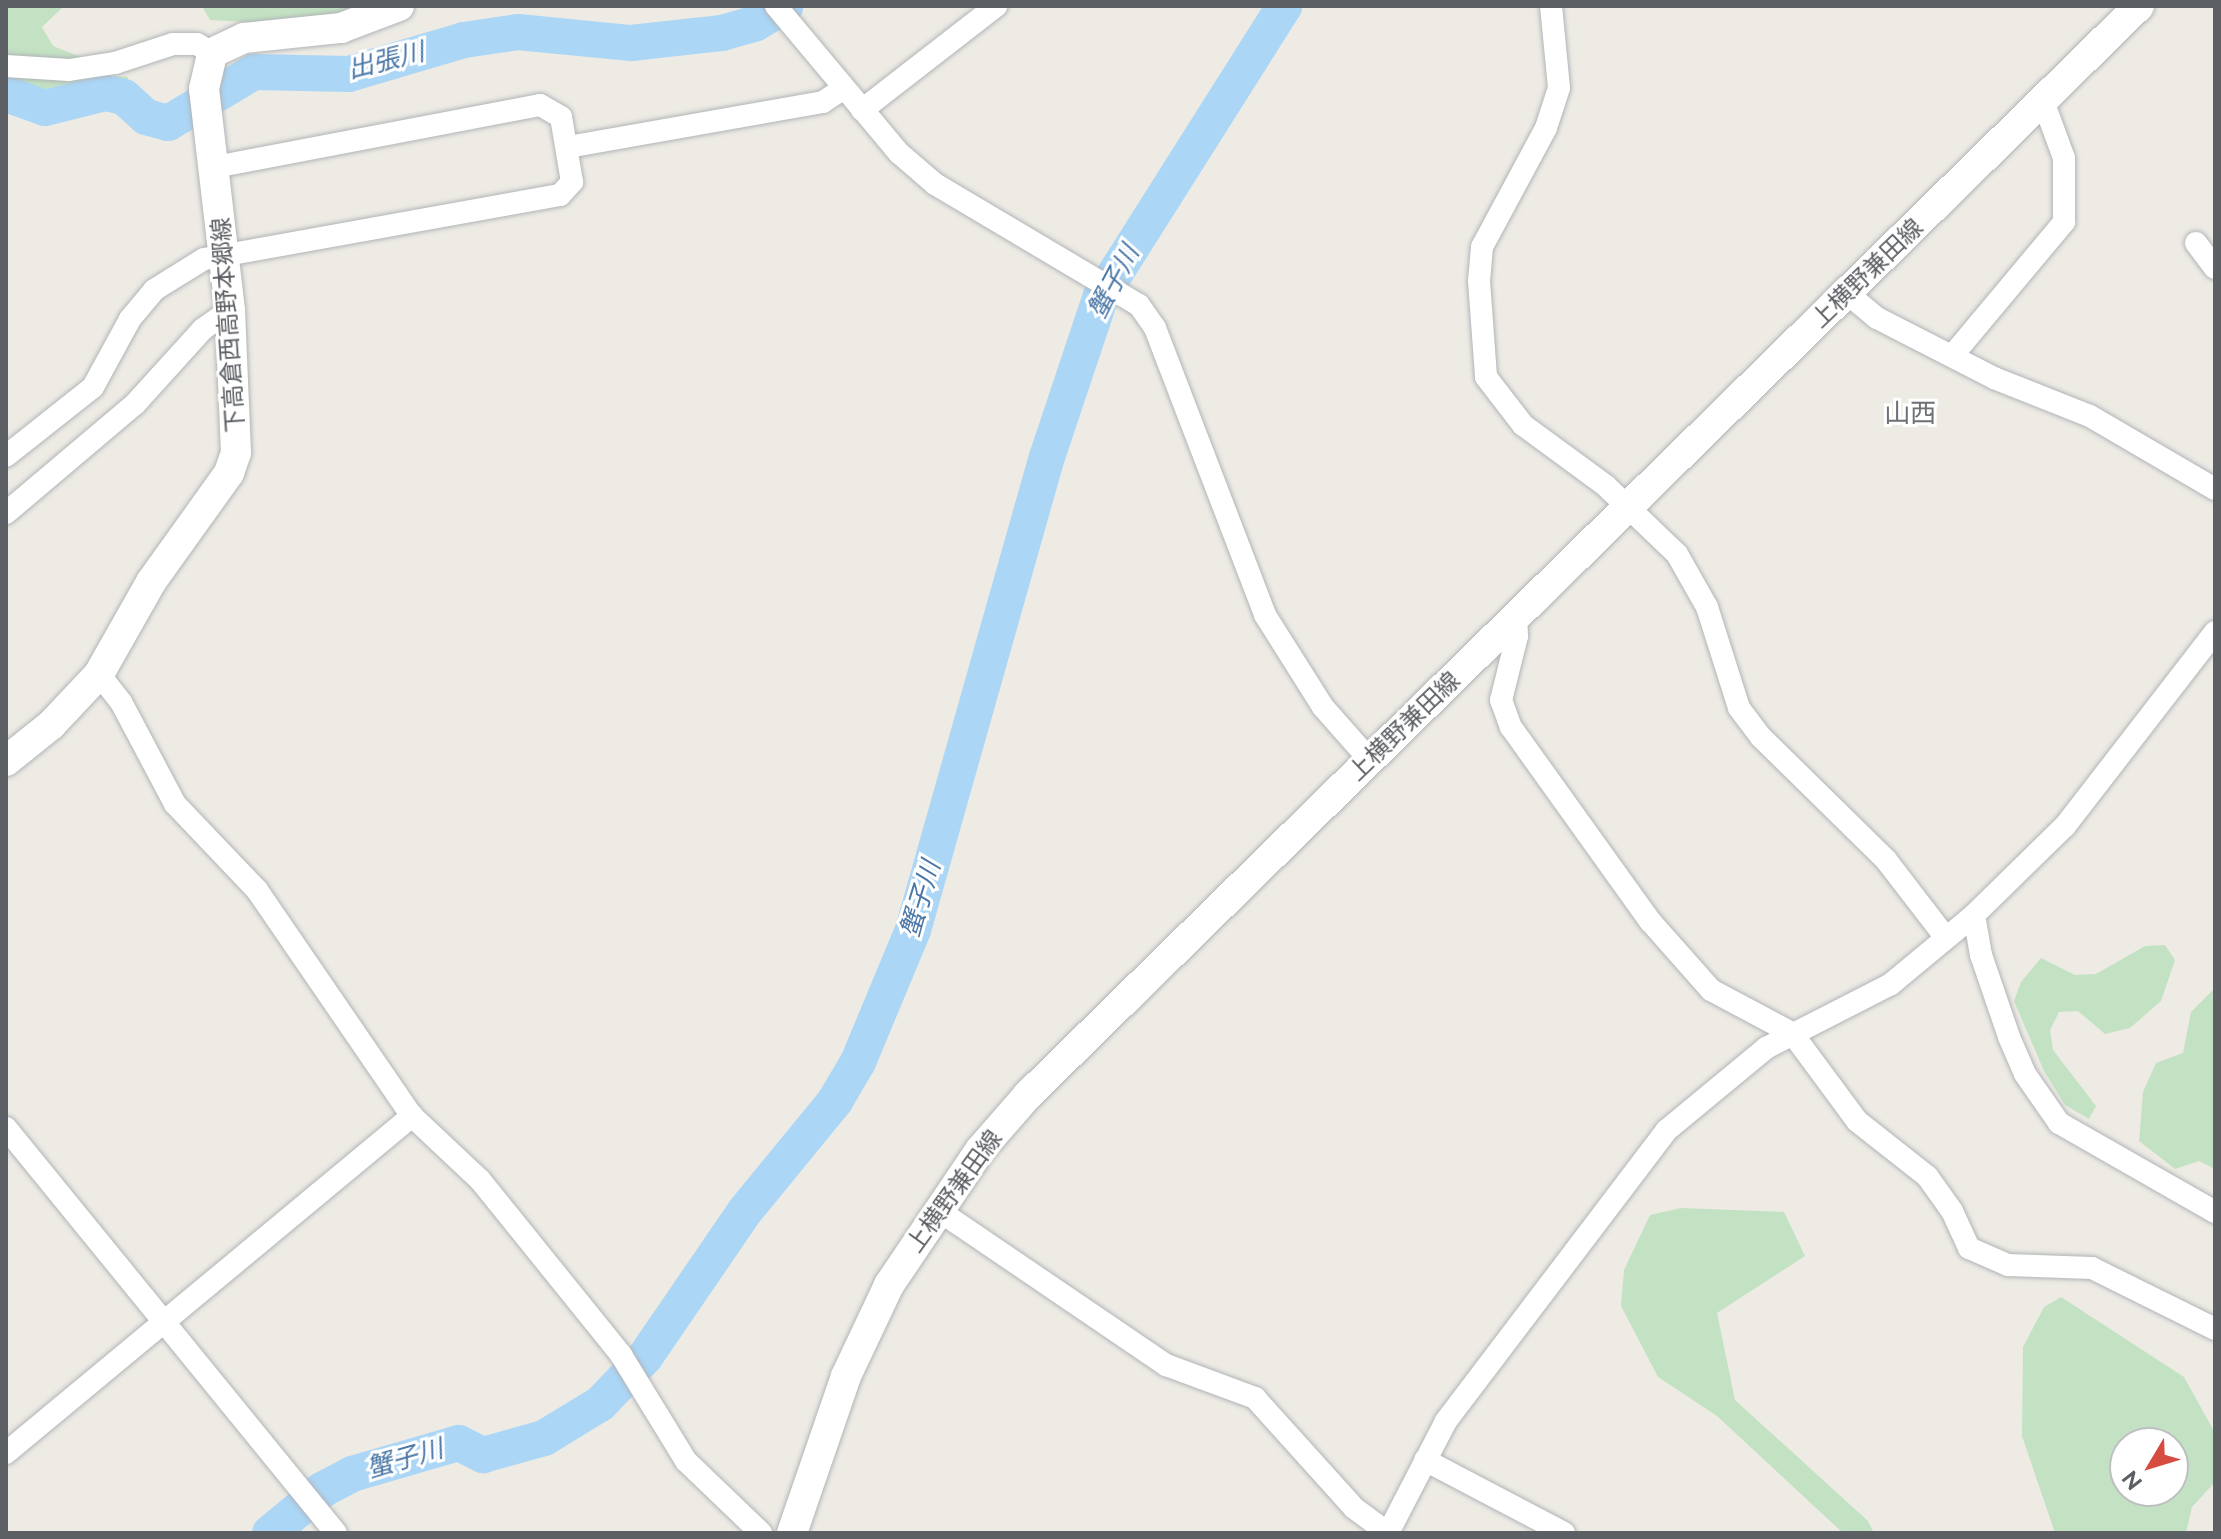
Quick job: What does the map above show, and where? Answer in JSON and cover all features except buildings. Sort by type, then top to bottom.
[{"type":"main road","points":[[212,53],[244,38],[341,28],[399,6]]},
{"type":"main road","name":"上横野兼田線","points":[[792,1533],[846,1376],[889,1285],[938,1210],[1028,1095],[2139,6]]},
{"type":"main road","name":"下高倉西高野本郷線","points":[[6,761],[51,725],[99,674],[151,582],[229,473],[238,429],[225,252],[206,102],[212,53]]},
{"type":"street","points":[[862,110],[996,6]]},
{"type":"street","points":[[1551,6],[1559,88],[1546,128],[1482,247],[1479,281],[1486,377],[1523,425],[1630,507],[1695,579],[1739,708],[1761,737],[1886,860],[1946,938]]},
{"type":"street","points":[[782,13],[862,110],[935,184],[1139,305],[1155,328],[1265,615],[1323,707],[1369,759]]},
{"type":"street","points":[[6,66],[69,70],[115,63],[173,44],[197,44],[212,53]]},
{"type":"street","points":[[568,147],[823,102],[844,88]]},
{"type":"street","points":[[1952,356],[2064,222],[2064,158],[2043,101]]},
{"type":"street","points":[[6,456],[93,387],[130,319],[154,290],[176,273],[225,252],[560,195],[572,182],[561,117],[540,105],[215,167]]},
{"type":"street","points":[[2196,243],[2215,268]]},
{"type":"street","points":[[1847,293],[1877,318],[1952,356],[2090,416],[2145,453],[2215,489]]},
{"type":"street","points":[[6,513],[135,404],[203,329],[230,310]]},
{"type":"street","points":[[1516,616],[1517,636],[1501,700],[1511,727],[1669,946],[1711,990],[1792,1033],[1857,1121],[1927,1176],[1952,1211],[1969,1248],[2008,1265],[2092,1268],[2215,1329]]},
{"type":"street","points":[[938,1210],[1166,1365],[1255,1398],[1354,1508],[1388,1533],[1425,1460],[1501,1344],[1667,1130],[1719,1084],[1792,1033],[1891,984],[1974,915],[2065,826],[2215,632]]},
{"type":"street","points":[[99,674],[121,702],[175,804],[257,890],[412,1116],[480,1180],[621,1355],[643,1384],[686,1461],[761,1533]]},
{"type":"street","points":[[1974,915],[1981,955],[2009,1037],[2025,1074],[2059,1123],[2215,1212]]},
{"type":"street","points":[[6,1453],[412,1116]]},
{"type":"street","points":[[6,1128],[329,1524]]},
{"type":"street","points":[[1425,1460],[1564,1533]]},
{"type":"green space","points":[[6,6],[64,6],[42,27],[53,46],[83,58],[101,75],[128,77],[125,89],[107,86],[35,100],[6,87]]},
{"type":"green space","points":[[202,6],[361,6],[332,19],[266,23],[210,20]]},
{"type":"green space","points":[[2165,945],[2175,960],[2161,1001],[2130,1028],[2105,1034],[2078,1011],[2059,1012],[2050,1030],[2053,1050],[2096,1106],[2089,1119],[2065,1105],[2044,1071],[2014,1001],[2021,982],[2041,958],[2075,975],[2096,974],[2145,946]]},
{"type":"green space","points":[[2215,988],[2215,1169],[2199,1161],[2175,1169],[2139,1141],[2143,1092],[2156,1063],[2183,1053],[2191,1012]]},
{"type":"green space","points":[[1681,1208],[1784,1212],[1805,1256],[1717,1313],[1735,1400],[1868,1521],[1874,1533],[1843,1533],[1717,1416],[1658,1377],[1621,1306],[1624,1270],[1650,1215]]},
{"type":"green space","points":[[2061,1297],[2184,1377],[2215,1433],[2215,1482],[2192,1507],[2186,1533],[2055,1533],[2022,1436],[2023,1347],[2044,1307]]},
{"type":"waterway","name":"出張川","points":[[6,94],[45,108],[105,93],[124,97],[146,117],[168,123],[254,72],[349,74],[464,40],[518,32],[631,43],[722,33],[756,23],[785,6]]},
{"type":"waterway","name":"蟹子川","points":[[270,1533],[322,1490],[352,1474],[459,1443],[483,1455],[544,1438],[600,1404],[645,1357],[745,1211],[835,1101],[858,1062],[913,930],[1047,457],[1101,296],[1284,6]]},
{"type":"district","name":"山西","points":[[1910,414]]}]
